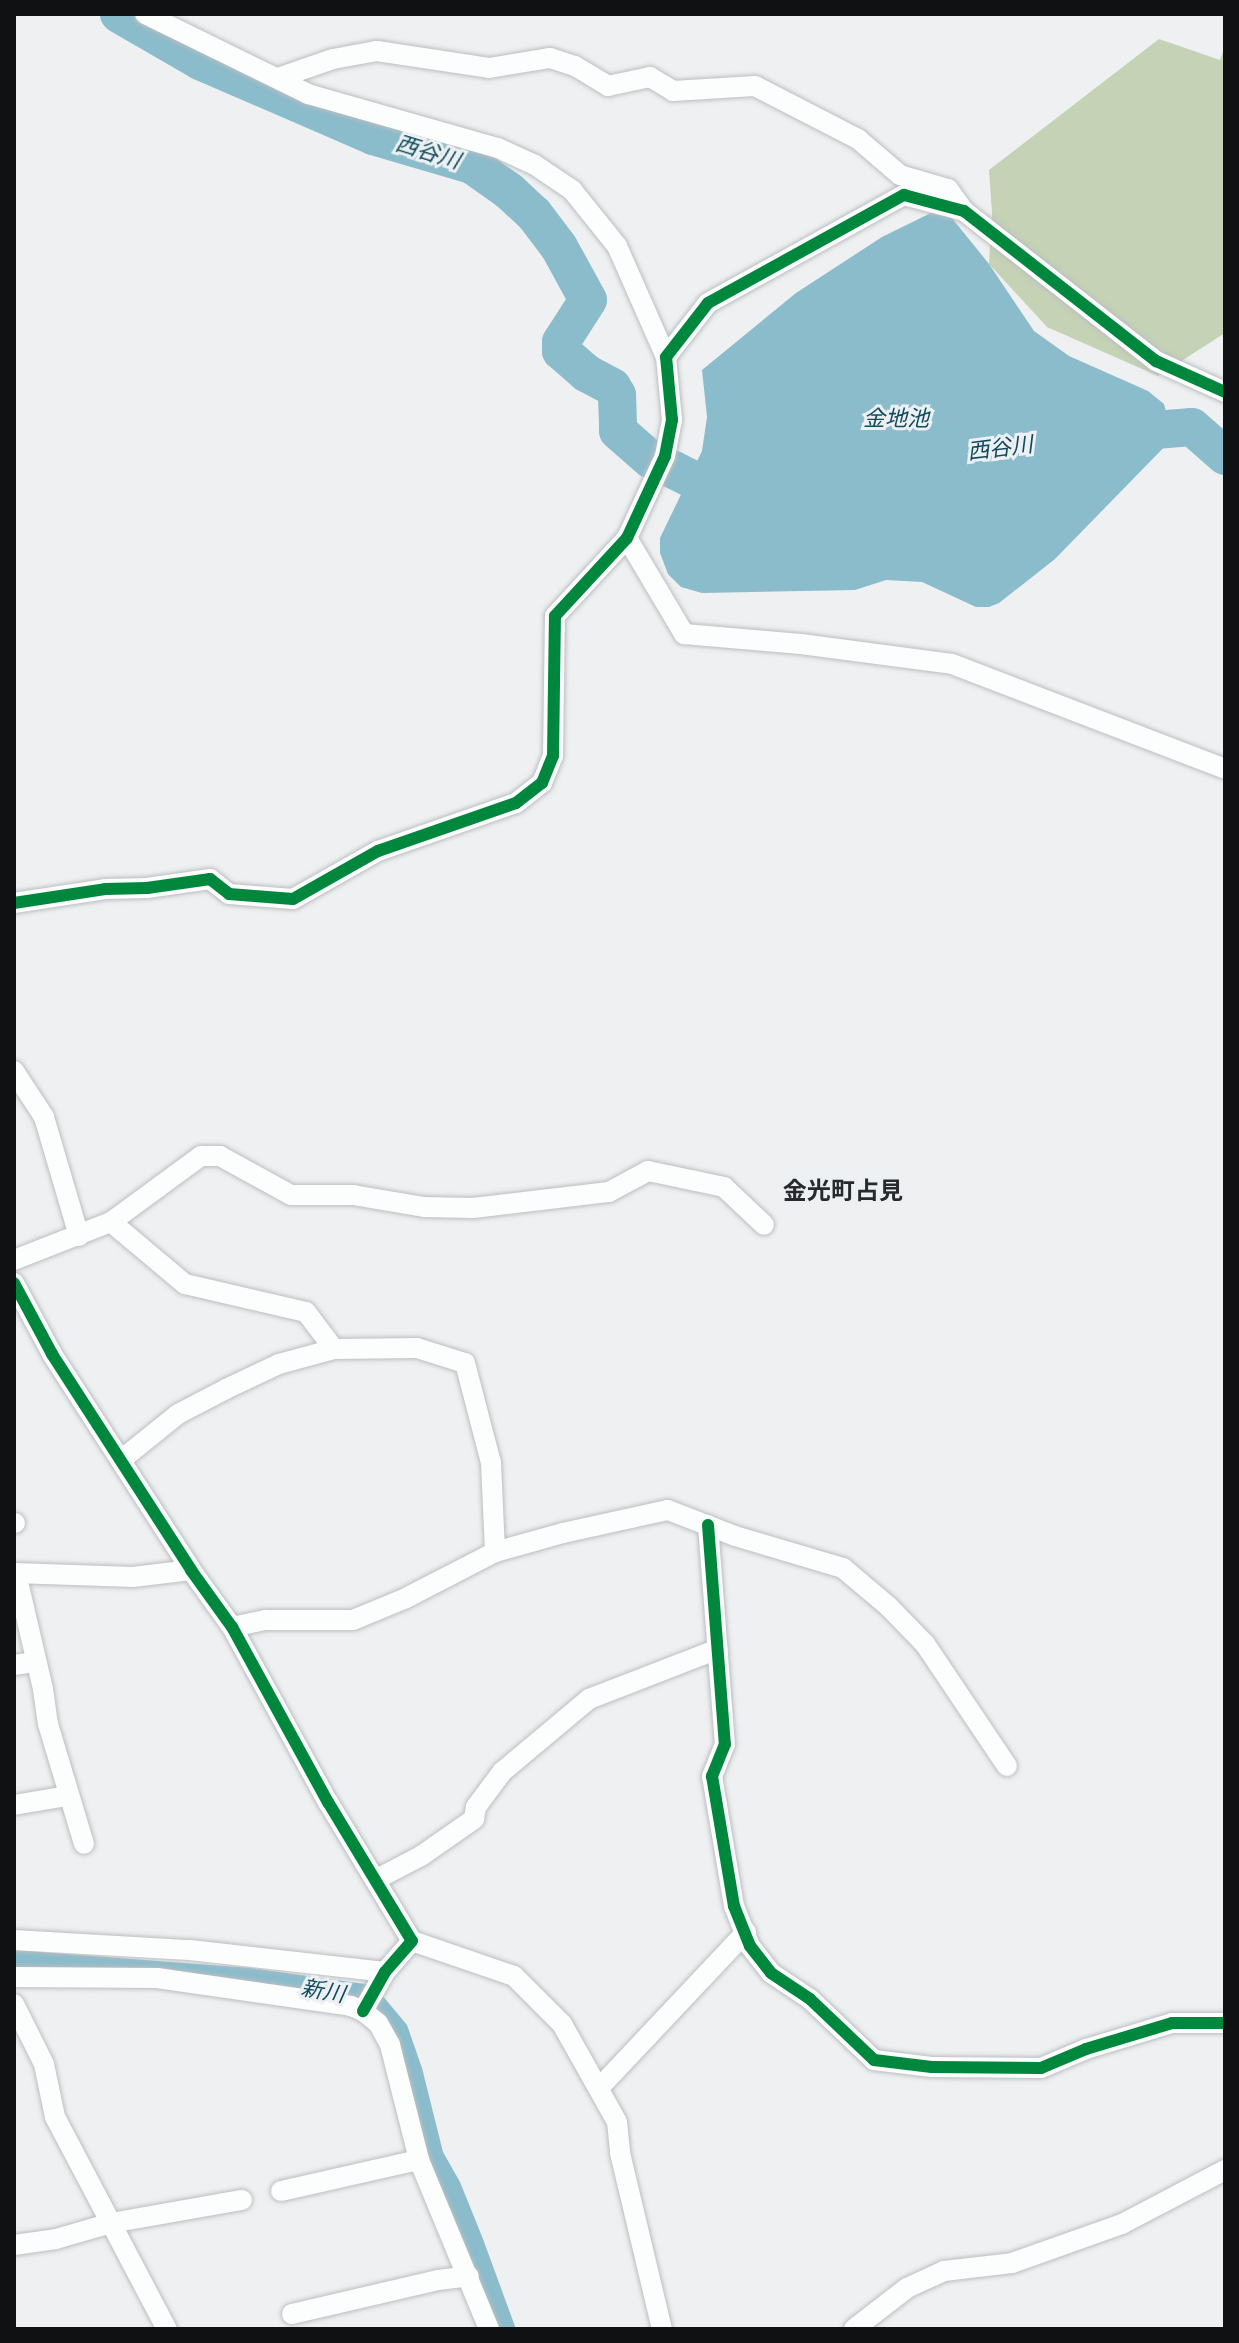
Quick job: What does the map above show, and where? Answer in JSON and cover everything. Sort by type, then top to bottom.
[{"type":"street","points":[[14,903],[105,889],[147,888],[210,879],[229,894],[293,899],[378,851],[516,803],[542,783],[553,756],[555,616],[627,538],[665,456],[672,420],[666,357],[617,246],[572,190],[535,165],[498,148],[308,94],[145,14]]},
{"type":"street","points":[[278,78],[333,59],[377,51],[489,68],[550,58],[575,66],[608,86],[650,77],[673,91],[755,86],[858,139],[900,175],[948,189],[964,211],[1156,361],[1225,392]]},
{"type":"street","points":[[666,357],[708,303],[904,195],[964,211]]},
{"type":"street","points":[[627,538],[684,634],[801,644],[952,664],[1225,769]]},
{"type":"street","points":[[14,1071],[44,1117],[79,1236]]},
{"type":"street","points":[[14,1260],[111,1222],[201,1156],[220,1156],[291,1195],[353,1195],[424,1207],[473,1208],[609,1192],[648,1171],[724,1187],[764,1225]]},
{"type":"street","points":[[111,1222],[185,1284],[306,1312],[334,1349]]},
{"type":"street","points":[[14,1283],[52,1354],[191,1570],[232,1627],[412,1941],[514,1976],[562,2024],[617,2122],[620,2153],[662,2329]]},
{"type":"street","points":[[121,1460],[178,1414],[279,1364],[334,1349],[417,1348],[465,1363],[491,1463],[495,1552]]},
{"type":"street","points":[[232,1627],[266,1620],[353,1620],[406,1598],[495,1552],[563,1533],[668,1510],[843,1568],[888,1606],[925,1644],[1007,1766]]},
{"type":"street","points":[[708,1525],[725,1744],[712,1776],[734,1906],[750,1946],[771,1973],[810,1999],[874,2060],[932,2067],[1041,2068],[1086,2049],[1172,2023],[1225,2023]]},
{"type":"street","points":[[84,1844],[67,1796],[15,1573],[133,1577],[191,1570]]},
{"type":"street","points":[[375,1880],[421,1856],[474,1819],[476,1807],[502,1772],[589,1699],[718,1649]]},
{"type":"street","points":[[14,1665],[36,1662]]},
{"type":"street","points":[[14,1805],[67,1796]]},
{"type":"street","points":[[600,2087],[746,1932]]},
{"type":"street","points":[[14,1940],[190,1950],[385,1972]]},
{"type":"street","points":[[363,2011],[385,1972],[412,1941]]},
{"type":"street","points":[[14,1977],[157,1978],[259,1991],[363,2011],[378,2023],[390,2045],[419,2160],[489,2329]]},
{"type":"street","points":[[14,2004],[44,2064],[55,2117],[167,2329]]},
{"type":"street","points":[[281,2191],[419,2160]]},
{"type":"street","points":[[854,2329],[907,2288],[944,2271],[1012,2263],[1122,2224],[1225,2170]]},
{"type":"street","points":[[14,2245],[56,2239],[111,2223],[242,2200]]},
{"type":"street","points":[[292,2314],[438,2280],[469,2276]]},
{"type":"green space","points":[[1159,39],[1220,60],[1225,46],[1225,333],[1158,376],[1047,327],[989,264],[992,212],[989,170]]},
{"type":"water","name":"金地池","points":[[943,207],[989,264],[1034,331],[1069,356],[1148,391],[1164,404],[1173,438],[1055,559],[999,603],[989,607],[976,607],[922,582],[886,580],[855,590],[702,593],[681,587],[668,574],[660,553],[660,538],[702,451],[707,417],[702,370],[796,293],[882,237]]},
{"type":"water","name":"新川","points":[[14,1950],[251,1968],[365,1984],[382,1995],[407,2025],[422,2068],[443,2152],[460,2182],[516,2329],[494,2329],[372,2011],[14,1969]]},
{"type":"waterway","name":"西谷川","points":[[119,14],[200,61],[373,136],[472,165],[509,191],[534,214],[559,247],[588,300],[561,342],[561,351],[586,373],[612,387],[617,395],[618,431],[651,460]]},
{"type":"waterway","name":"西谷川","points":[[1119,433],[1192,427],[1225,456]]},
{"type":"waterway","name":"西谷川","points":[[672,469],[703,485],[737,481]]},
{"type":"cycle path","points":[[14,903],[105,889],[147,888],[210,879],[229,894],[293,899],[378,851],[516,803],[542,783],[553,756],[555,616],[627,538],[665,456],[672,420],[666,357],[708,303],[904,195],[964,211],[1156,361],[1225,392]]},
{"type":"cycle path","points":[[14,1283],[52,1354],[191,1570],[232,1627],[328,1802],[412,1941],[385,1972],[363,2011]]},
{"type":"cycle path","points":[[708,1525],[725,1744],[712,1776],[734,1906],[750,1946],[771,1973],[810,1999],[874,2060],[932,2067],[1041,2068],[1086,2049],[1172,2023],[1225,2023]]},
{"type":"district","name":"金光町占見","points":[[843,1191]]}]
